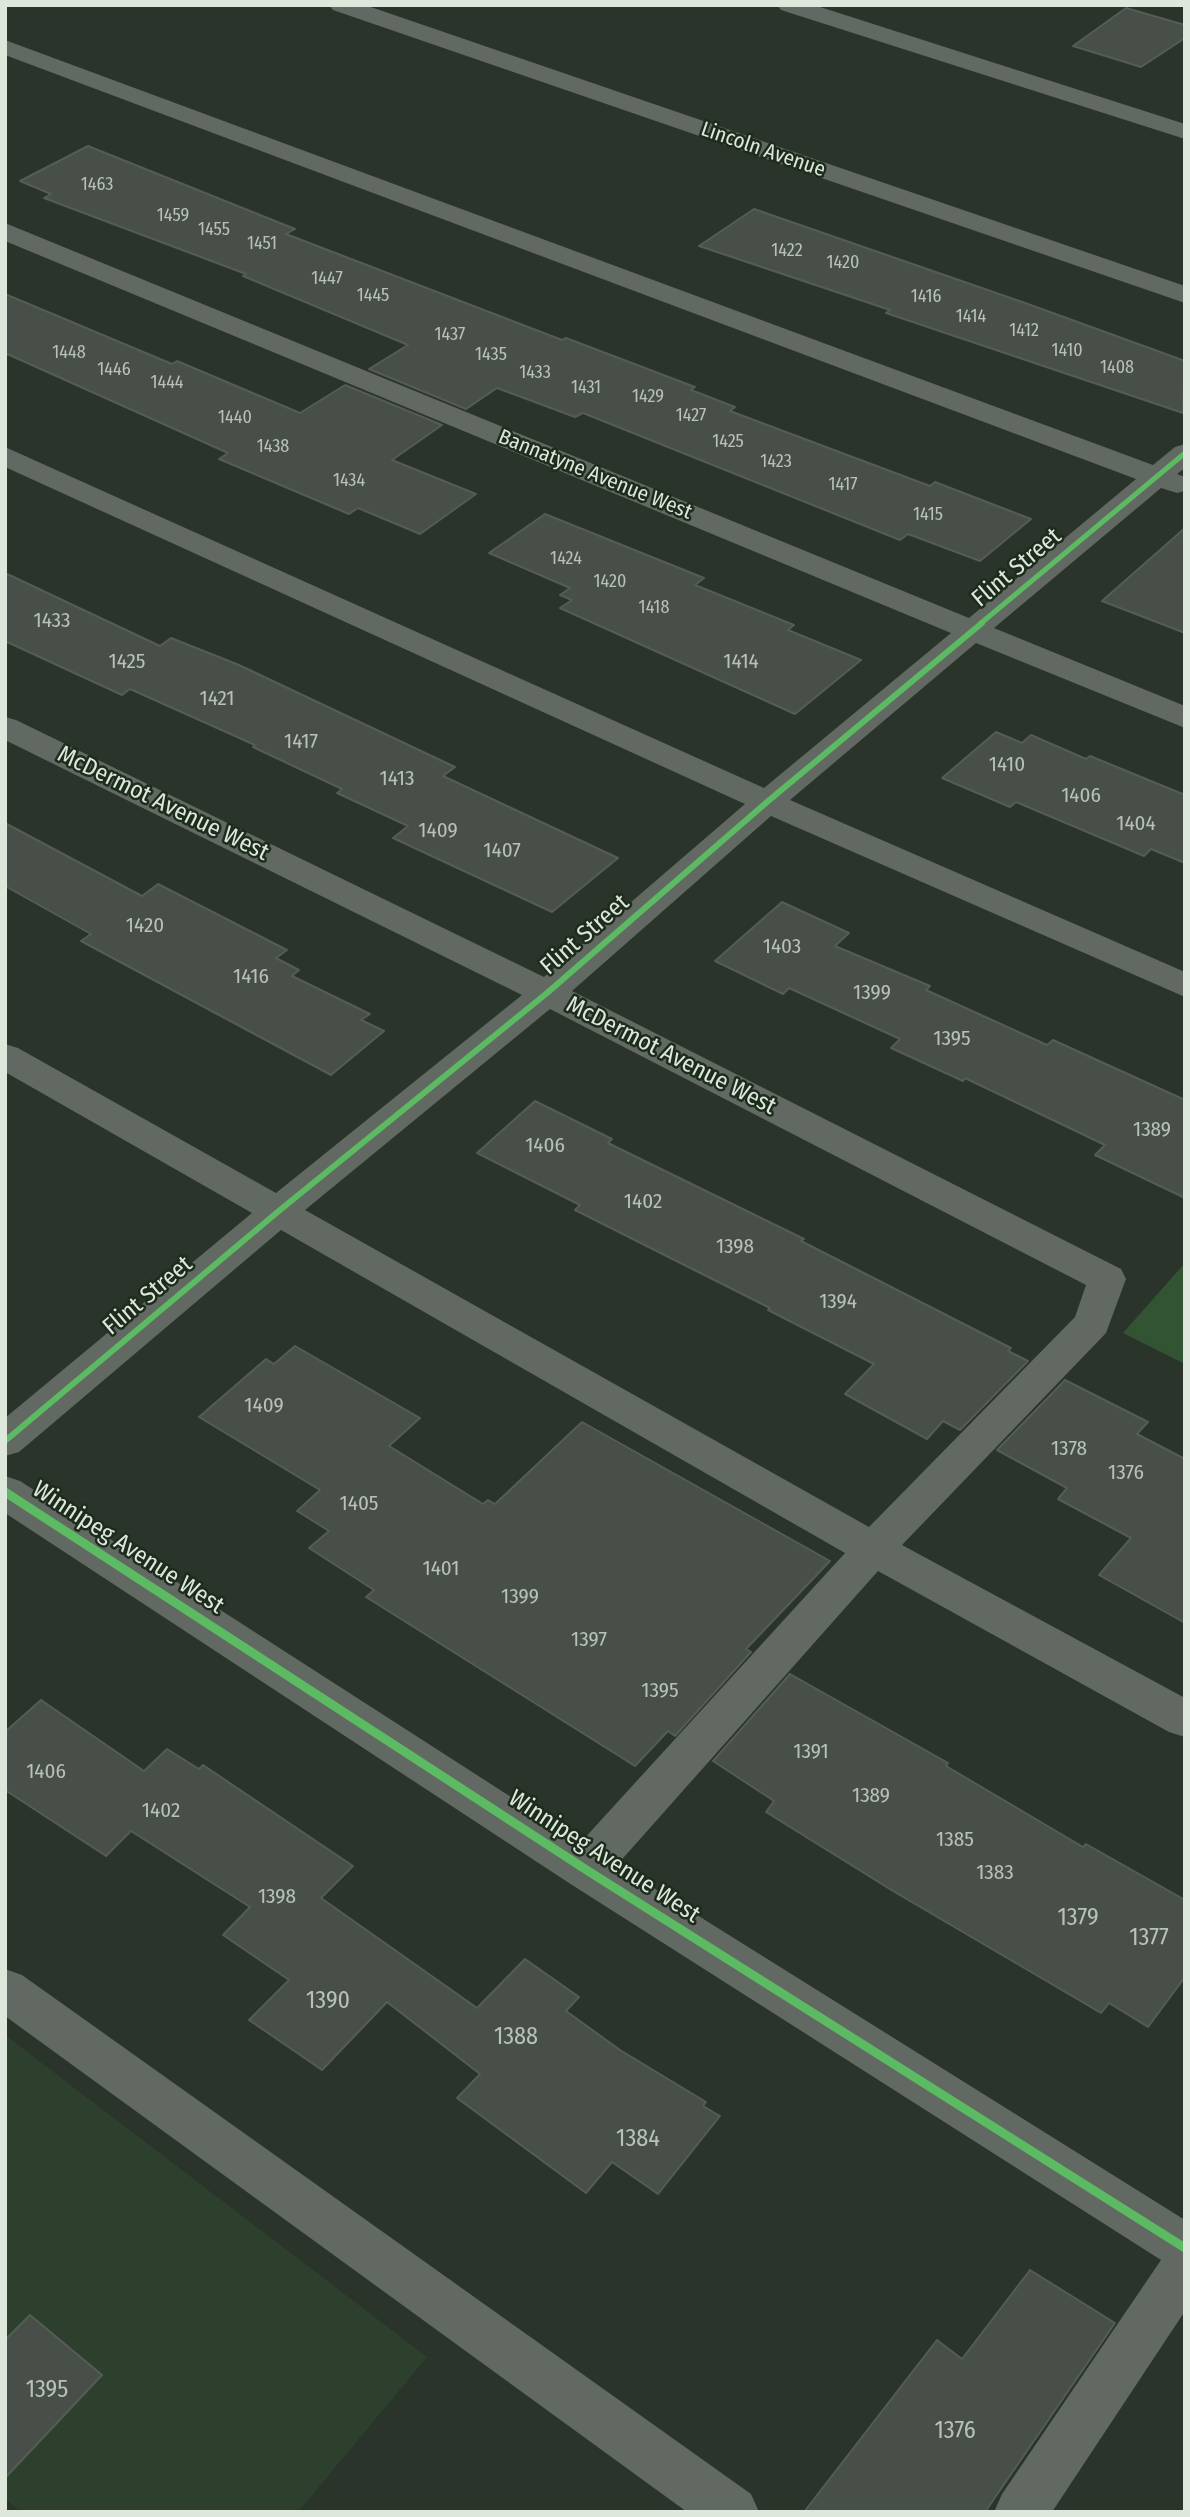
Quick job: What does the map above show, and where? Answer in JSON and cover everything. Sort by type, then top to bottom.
[{"type":"street","name":"Lincoln Avenue","points":[[341,5],[1185,295]]},
{"type":"street","points":[[789,5],[1185,132]]},
{"type":"street","points":[[5,47],[1171,482]]},
{"type":"street","name":"Bannatyne Avenue West","points":[[5,232],[1185,718]]},
{"type":"street","name":"Flint Street","points":[[5,1441],[279,1210],[547,993],[767,802],[972,631],[1171,482],[1185,453]]},
{"type":"street","points":[[5,456],[767,802],[1185,986]]},
{"type":"street","name":"McDermot Avenue West","points":[[5,727],[547,993],[1108,1279],[1092,1323],[873,1549]]},
{"type":"street","points":[[5,1056],[873,1549],[1185,1718]]},
{"type":"street","name":"Winnipeg Avenue West","points":[[5,1492],[585,1869],[1185,2248]]},
{"type":"street","points":[[585,1869],[873,1549]]},
{"type":"street","points":[[5,1989],[732,2512]]},
{"type":"street","points":[[1021,2512],[1185,2267]]},
{"type":"shaded area","points":[[1185,1264],[1185,1364],[1123,1333]]},
{"type":"shaded area","points":[[5,2035],[427,2357],[298,2512],[21,2512],[5,2499]]},
{"type":"building","points":[[1126,8],[1185,25],[1185,38],[1141,67],[1073,46]]},
{"type":"building","points":[[88,146],[295,229],[286,234],[562,340],[566,338],[695,387],[691,390],[735,407],[730,411],[930,486],[935,482],[1031,519],[980,561],[908,534],[900,540],[583,413],[575,417],[497,388],[466,409],[369,369],[408,345],[243,276],[246,274],[44,198],[51,194],[20,181]]},
{"type":"building","points":[[754,209],[1185,361],[1183,413],[886,313],[890,310],[699,246]]},
{"type":"building","points":[[5,294],[172,364],[177,361],[300,413],[345,385],[442,425],[392,460],[476,494],[420,534],[358,508],[349,514],[219,459],[228,453],[5,353]]},
{"type":"building","points":[[545,514],[704,578],[695,585],[794,625],[788,630],[861,660],[795,714],[560,608],[572,600],[560,595],[570,588],[489,553]]},
{"type":"building","points":[[1185,528],[1185,633],[1102,601]]},
{"type":"building","points":[[5,573],[160,646],[171,638],[239,665],[455,767],[443,776],[618,858],[552,912],[393,838],[408,826],[337,793],[342,789],[253,747],[255,745],[130,689],[122,695],[5,641]]},
{"type":"building","points":[[996,732],[1022,743],[1031,735],[1086,759],[1090,756],[1185,795],[1185,863],[1151,849],[1144,856],[1016,802],[1010,807],[942,778]]},
{"type":"building","points":[[5,823],[142,896],[158,884],[287,950],[276,958],[299,970],[292,976],[370,1014],[361,1020],[384,1031],[331,1075],[81,941],[91,934],[5,886]]},
{"type":"building","points":[[782,902],[849,933],[835,946],[930,986],[926,990],[1047,1045],[1053,1040],[1185,1100],[1185,1198],[1095,1155],[1105,1145],[965,1078],[963,1081],[891,1048],[900,1039],[789,988],[783,994],[715,961]]},
{"type":"building","points":[[535,1101],[612,1139],[608,1143],[804,1239],[801,1241],[1011,1348],[1008,1351],[1028,1361],[960,1430],[943,1421],[927,1439],[845,1394],[874,1364],[768,1310],[770,1308],[575,1210],[580,1205],[477,1153]]},
{"type":"building","points":[[295,1346],[420,1418],[389,1446],[483,1504],[488,1500],[495,1504],[582,1422],[830,1561],[746,1649],[751,1652],[675,1736],[668,1731],[635,1766],[366,1597],[374,1590],[309,1548],[329,1531],[297,1511],[320,1490],[199,1417],[266,1359],[274,1364]]},
{"type":"building","points":[[1065,1380],[1148,1422],[1137,1434],[1185,1459],[1185,1623],[1099,1575],[1131,1538],[1058,1499],[1067,1488],[997,1450]]},
{"type":"building","points":[[790,1674],[948,1763],[946,1766],[1083,1847],[1086,1844],[1185,1900],[1185,1977],[1148,2027],[1109,2003],[1101,2013],[893,1891],[766,1812],[774,1801],[713,1761]]},
{"type":"building","points":[[41,1700],[144,1771],[167,1749],[199,1769],[203,1765],[353,1866],[321,1898],[477,2008],[525,1959],[579,1997],[566,2011],[620,2050],[706,2102],[703,2106],[720,2116],[658,2194],[612,2162],[586,2193],[457,2098],[480,2074],[387,2002],[322,2070],[249,2020],[289,1980],[223,1935],[250,1907],[131,1831],[106,1856],[5,1790],[5,1732]]},
{"type":"building","points":[[1030,2270],[1115,2323],[985,2512],[804,2512],[937,2340],[962,2359]]},
{"type":"building","points":[[30,2315],[102,2375],[5,2478],[5,2340]]},
{"type":"cycle path","points":[[5,1441],[280,1210],[547,993],[767,802],[1185,453]]},
{"type":"cycle path","points":[[5,1492],[585,1869],[1185,2248]]}]
